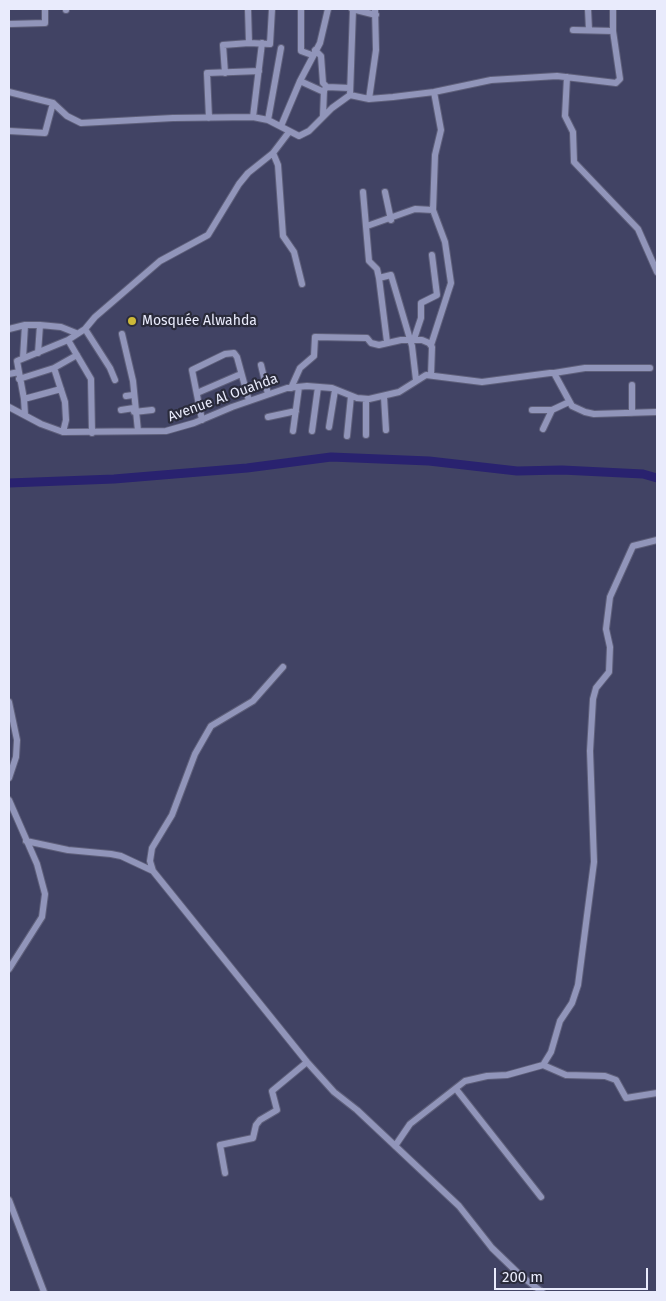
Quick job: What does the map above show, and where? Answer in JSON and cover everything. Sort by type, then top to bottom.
[{"type":"street","points":[[9,24],[45,23],[45,9]]},
{"type":"street","points":[[248,9],[249,43]]},
{"type":"street","points":[[225,72],[223,45],[270,44],[272,9]]},
{"type":"street","points":[[301,9],[301,51],[321,56],[325,90],[323,116]]},
{"type":"street","points":[[281,126],[300,81],[320,43],[328,9]]},
{"type":"street","points":[[9,92],[54,103],[62,112],[80,123],[254,117],[268,120],[297,136],[304,135],[350,92],[353,9],[375,12],[376,50],[369,99]]},
{"type":"street","points":[[588,9],[589,30]]},
{"type":"street","points":[[300,81],[325,90],[334,86],[369,99],[434,92],[491,80],[567,77],[616,83],[620,79],[620,69],[613,30],[613,9]]},
{"type":"street","points":[[573,30],[613,30]]},
{"type":"street","points":[[254,117],[262,44]]},
{"type":"street","points":[[268,120],[281,48]]},
{"type":"street","points":[[209,118],[207,74],[260,71]]},
{"type":"street","points":[[567,77],[565,116],[573,132],[574,162],[638,229],[657,272]]},
{"type":"street","points":[[430,375],[431,345],[451,283],[444,242],[433,210],[435,155],[440,130],[434,92]]},
{"type":"street","points":[[9,131],[45,133],[54,103]]},
{"type":"street","points":[[25,415],[17,361],[68,340],[85,329],[111,303],[160,262],[208,234],[239,184],[273,153],[290,132]]},
{"type":"street","points":[[273,153],[278,165],[283,236],[294,252],[302,284]]},
{"type":"street","points":[[363,192],[369,261],[376,267],[379,278],[387,342]]},
{"type":"street","points":[[385,192],[391,220]]},
{"type":"street","points":[[367,226],[391,220],[418,208],[433,210]]},
{"type":"street","points":[[411,340],[422,318],[421,304],[437,295],[432,255]]},
{"type":"street","points":[[379,278],[391,275],[411,340],[416,380]]},
{"type":"street","points":[[9,329],[25,325],[40,325],[61,327],[76,334]]},
{"type":"street","points":[[23,358],[25,325]]},
{"type":"street","points":[[38,353],[40,325]]},
{"type":"street","points":[[85,329],[116,380]]},
{"type":"street","points":[[122,334],[138,432]]},
{"type":"street","points":[[292,431],[296,411],[295,387],[300,368],[314,356],[315,336],[367,338],[371,343],[379,345],[387,342],[422,340],[431,345]]},
{"type":"street","points":[[68,340],[92,379],[92,433]]},
{"type":"street","points":[[202,420],[192,373],[193,369],[232,352],[236,357],[249,401]]},
{"type":"street","points":[[9,374],[19,375],[54,368],[77,355]]},
{"type":"street","points":[[260,365],[268,394]]},
{"type":"street","points":[[54,368],[66,413],[63,432]]},
{"type":"street","name":"Avenue Al Ouahda","points":[[9,408],[41,424],[63,432],[166,431],[202,420],[268,394],[295,387],[318,387],[366,399],[384,397],[399,392],[416,380],[430,375],[475,382],[592,368],[650,368]]},
{"type":"street","points":[[554,373],[572,406],[594,414],[657,412]]},
{"type":"street","points":[[197,393],[241,374]]},
{"type":"street","points":[[632,385],[632,413]]},
{"type":"street","points":[[312,432],[318,387]]},
{"type":"street","points":[[24,399],[61,389]]},
{"type":"street","points":[[329,427],[335,390]]},
{"type":"street","points":[[126,396],[133,395]]},
{"type":"street","points":[[347,436],[351,396]]},
{"type":"street","points":[[384,397],[386,430]]},
{"type":"street","points":[[366,399],[366,435]]},
{"type":"street","points":[[532,410],[552,410],[569,402]]},
{"type":"street","points":[[121,410],[152,410]]},
{"type":"street","points":[[543,429],[552,410]]},
{"type":"street","points":[[268,417],[296,411]]},
{"type":"street","points":[[543,1065],[551,1052],[560,1021],[572,1003],[580,970],[594,862],[590,750],[592,699],[596,688],[609,672],[610,648],[606,629],[610,597],[629,550],[638,543],[657,540]]},
{"type":"street","points":[[283,667],[253,701],[210,726],[195,754],[172,815],[152,848],[150,861],[153,872],[307,1062],[334,1092],[459,1206],[492,1248],[520,1275],[542,1292]]},
{"type":"street","points":[[9,702],[17,740],[16,757],[9,778]]},
{"type":"street","points":[[9,800],[43,881],[44,908],[30,939],[9,969]]},
{"type":"street","points":[[26,841],[68,850],[121,856],[153,872]]},
{"type":"street","points":[[225,1173],[220,1146],[252,1138],[256,1125],[260,1120],[276,1110],[272,1091],[307,1062]]},
{"type":"street","points":[[395,1146],[410,1124],[456,1089],[474,1078],[507,1076],[543,1065],[566,1075],[605,1076],[616,1080],[626,1098],[657,1093]]},
{"type":"street","points":[[456,1089],[541,1197]]},
{"type":"street","points":[[9,1200],[44,1292]]},
{"type":"waterway","points":[[9,483],[114,479],[247,468],[331,457],[429,461],[517,471],[562,470],[643,474],[657,478]]},
{"type":"place","name":"Mosquée Alwahda","points":[[132,321]]}]
